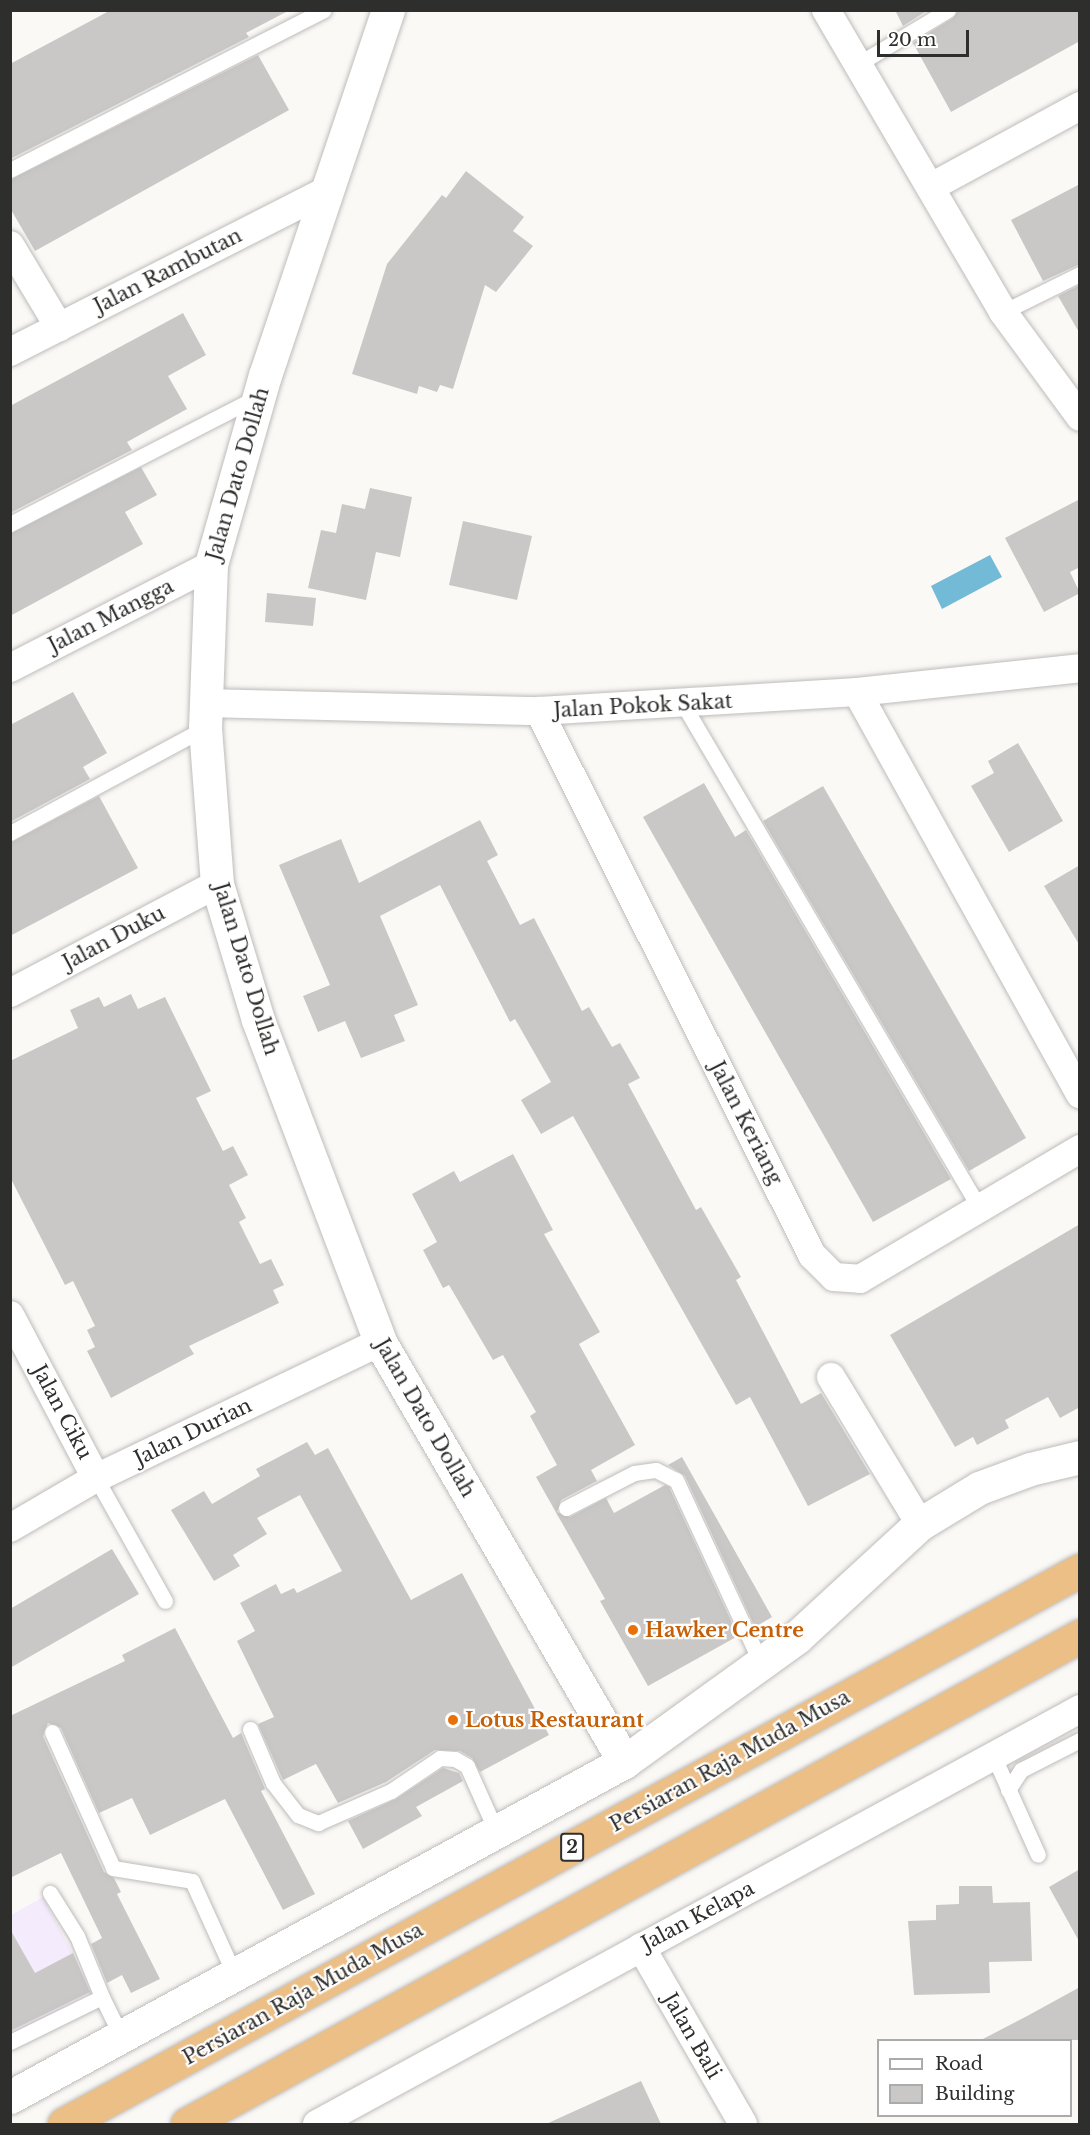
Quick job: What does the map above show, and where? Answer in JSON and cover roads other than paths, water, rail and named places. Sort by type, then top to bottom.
[{"type":"highway","name":"Persiaran Raja Muda Musa","points":[[64,2124],[1080,1570]]},
{"type":"highway","points":[[187,2124],[1080,1636]]},
{"type":"street","name":"Jalan Dato Dollah","points":[[388,10],[259,396],[211,565],[205,715],[217,884],[258,1020],[380,1342],[624,1762]]},
{"type":"street","points":[[826,10],[1003,312],[1080,417]]},
{"type":"street","points":[[931,187],[1080,106]]},
{"type":"street","name":"Jalan Rambutan","points":[[10,352],[326,191]]},
{"type":"street","points":[[10,245],[59,327]]},
{"type":"street","name":"Jalan Mangga","points":[[10,668],[211,565]]},
{"type":"street","name":"Jalan Pokok Sakat","points":[[205,715],[539,711],[683,704],[857,692],[1080,668]]},
{"type":"street","points":[[857,692],[1080,1094]]},
{"type":"street","name":"Jalan Keriang","points":[[539,711],[812,1255],[834,1277],[860,1279],[1080,1149]]},
{"type":"street","name":"Jalan Duku","points":[[10,993],[217,884]]},
{"type":"street","name":"Jalan Ciku","points":[[10,1315],[96,1478]]},
{"type":"street","name":"Jalan Durian","points":[[10,1528],[96,1478],[380,1342]]},
{"type":"street","points":[[831,1377],[920,1524]]},
{"type":"street","points":[[10,2097],[624,1762],[797,1637],[920,1524],[979,1488],[1030,1468],[1080,1457]]},
{"type":"street","name":"Jalan Kelapa","points":[[317,2124],[1080,1709]]},
{"type":"street","name":"Jalan Bali","points":[[641,1947],[743,2124]]},
{"type":"lane","points":[[10,170],[324,10]]},
{"type":"lane","points":[[858,64],[948,10]]},
{"type":"lane","points":[[1003,312],[1080,274]]},
{"type":"lane","points":[[10,524],[259,396]]},
{"type":"lane","points":[[683,704],[980,1209]]},
{"type":"lane","points":[[10,833],[205,715]]},
{"type":"lane","points":[[567,1508],[634,1473],[656,1470],[676,1480],[761,1663]]},
{"type":"lane","points":[[96,1478],[165,1601]]},
{"type":"lane","points":[[250,1729],[273,1783],[298,1815],[318,1823],[392,1791],[440,1758],[455,1760],[467,1767],[497,1833]]},
{"type":"lane","points":[[52,1732],[113,1868],[192,1881],[235,1976]]},
{"type":"lane","points":[[1008,1790],[1021,1770],[1080,1740]]},
{"type":"lane","points":[[994,1757],[1038,1855]]},
{"type":"lane","points":[[50,1893],[77,1936],[121,2036]]},
{"type":"lane","points":[[10,2042],[102,1997]]},
{"type":"water","points":[[990,555],[1002,577],[942,609],[931,586]]},
{"type":"place","name":"Hawker Centre","points":[[633,1630]]},
{"type":"place","name":"Lotus Restaurant","points":[[453,1720]]}]
